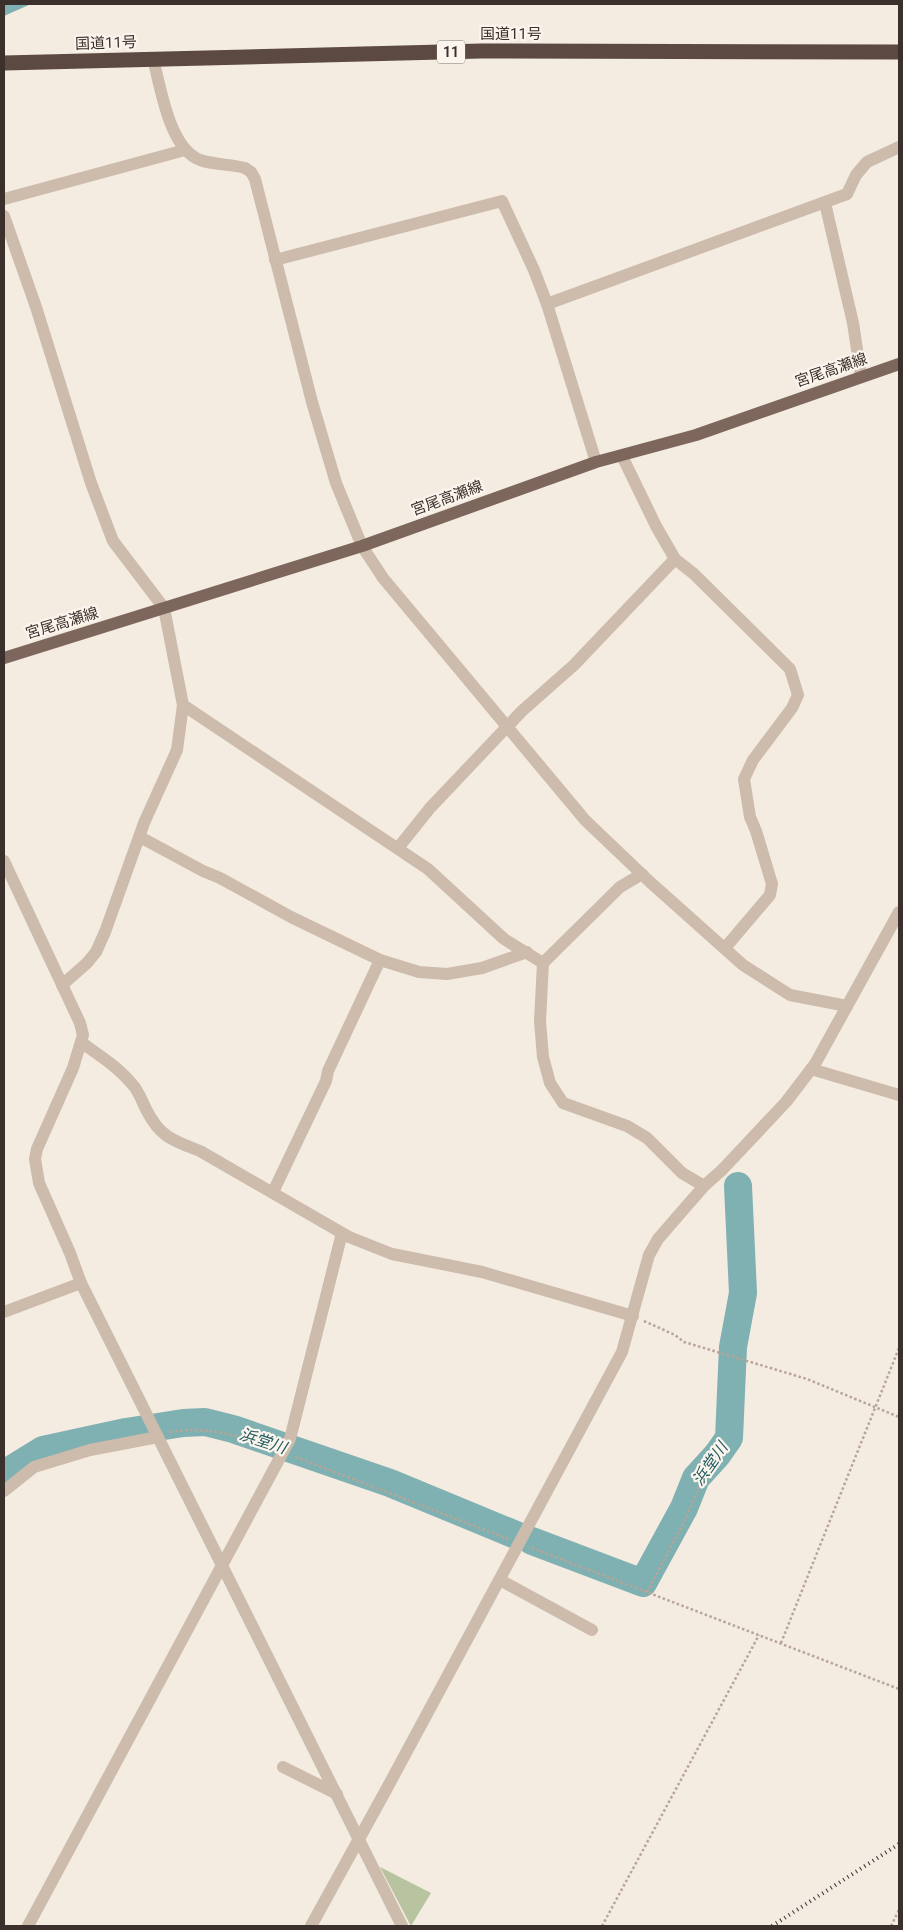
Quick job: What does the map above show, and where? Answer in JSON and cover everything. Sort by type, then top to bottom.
[{"type":"highway","name":"国道11号","points":[[4,63],[481,51],[899,52]]},
{"type":"main road","name":"宮尾高瀬線","points":[[4,658],[362,546],[596,462],[696,435],[899,364]]},
{"type":"street","points":[[153,59],[172,125],[185,150],[193,157],[202,161],[236,165],[251,172],[255,179],[312,402],[333,474],[362,546],[383,578],[585,820],[642,874],[744,965],[790,995],[847,1006]]},
{"type":"street","points":[[547,304],[847,194],[856,175],[866,162],[899,147]]},
{"type":"street","points":[[4,200],[185,150]]},
{"type":"street","points":[[275,260],[502,201],[534,270],[547,304],[596,462]]},
{"type":"street","points":[[825,203],[853,323],[861,376]]},
{"type":"street","points":[[4,216],[36,307],[91,483],[113,541],[164,608],[183,705],[177,750],[144,823],[105,932],[96,952],[79,972],[62,985]]},
{"type":"street","points":[[622,456],[656,526],[675,559],[694,574],[790,669],[798,695],[792,708],[753,760],[744,779],[750,817],[772,884],[770,895],[725,948]]},
{"type":"street","points":[[398,848],[430,808],[522,712],[574,665],[675,559]]},
{"type":"street","points":[[183,705],[398,848],[428,870],[504,939],[543,963]]},
{"type":"street","points":[[140,837],[290,917],[380,960],[419,972],[447,974],[482,968],[527,952]]},
{"type":"street","points":[[4,861],[80,1023],[83,1035],[73,1068],[37,1149],[36,1159],[39,1183],[81,1283],[402,1926]]},
{"type":"street","points":[[642,874],[620,887],[543,963],[540,1021],[543,1057],[550,1083],[563,1103],[627,1126],[647,1138],[682,1173],[704,1186]]},
{"type":"street","points":[[311,1926],[622,1352],[649,1255],[658,1239],[704,1186],[722,1170],[786,1102],[811,1069],[899,912]]},
{"type":"street","points":[[272,1192],[326,1080],[328,1071],[380,960]]},
{"type":"street","points":[[82,1043],[122,1072],[134,1086],[152,1120],[162,1133],[179,1143],[200,1151],[342,1233],[392,1254],[482,1272],[633,1316]]},
{"type":"street","points":[[811,1069],[899,1095]]},
{"type":"street","points":[[28,1926],[287,1445],[342,1233]]},
{"type":"street","points":[[4,1312],[81,1283]]},
{"type":"street","points":[[4,1491],[34,1468],[155,1430]]},
{"type":"street","points":[[500,1580],[592,1630]]},
{"type":"street","points":[[283,1767],[337,1794]]},
{"type":"path","points":[[633,1316],[675,1335],[684,1342],[807,1379],[899,1417]]},
{"type":"path","points":[[781,1643],[899,1348]]},
{"type":"path","points":[[647,1592],[686,1518],[700,1484],[710,1470]]},
{"type":"path","points":[[602,1926],[759,1635]]},
{"type":"path","points":[[890,1926],[899,1910]]},
{"type":"green space","points":[[380,1867],[431,1893],[411,1926]]},
{"type":"water","points":[[4,4],[31,4],[4,16]]},
{"type":"waterway","name":"浜堂川","points":[[532,1541],[643,1583],[684,1508],[696,1478],[717,1455],[729,1438],[733,1347],[743,1293],[738,1186]]},
{"type":"waterway","name":"浜堂川","points":[[4,1474],[43,1450],[126,1432],[183,1423],[205,1422],[233,1429],[390,1483],[516,1535]]},
{"type":"railway","points":[[772,1926],[899,1844]]}]
